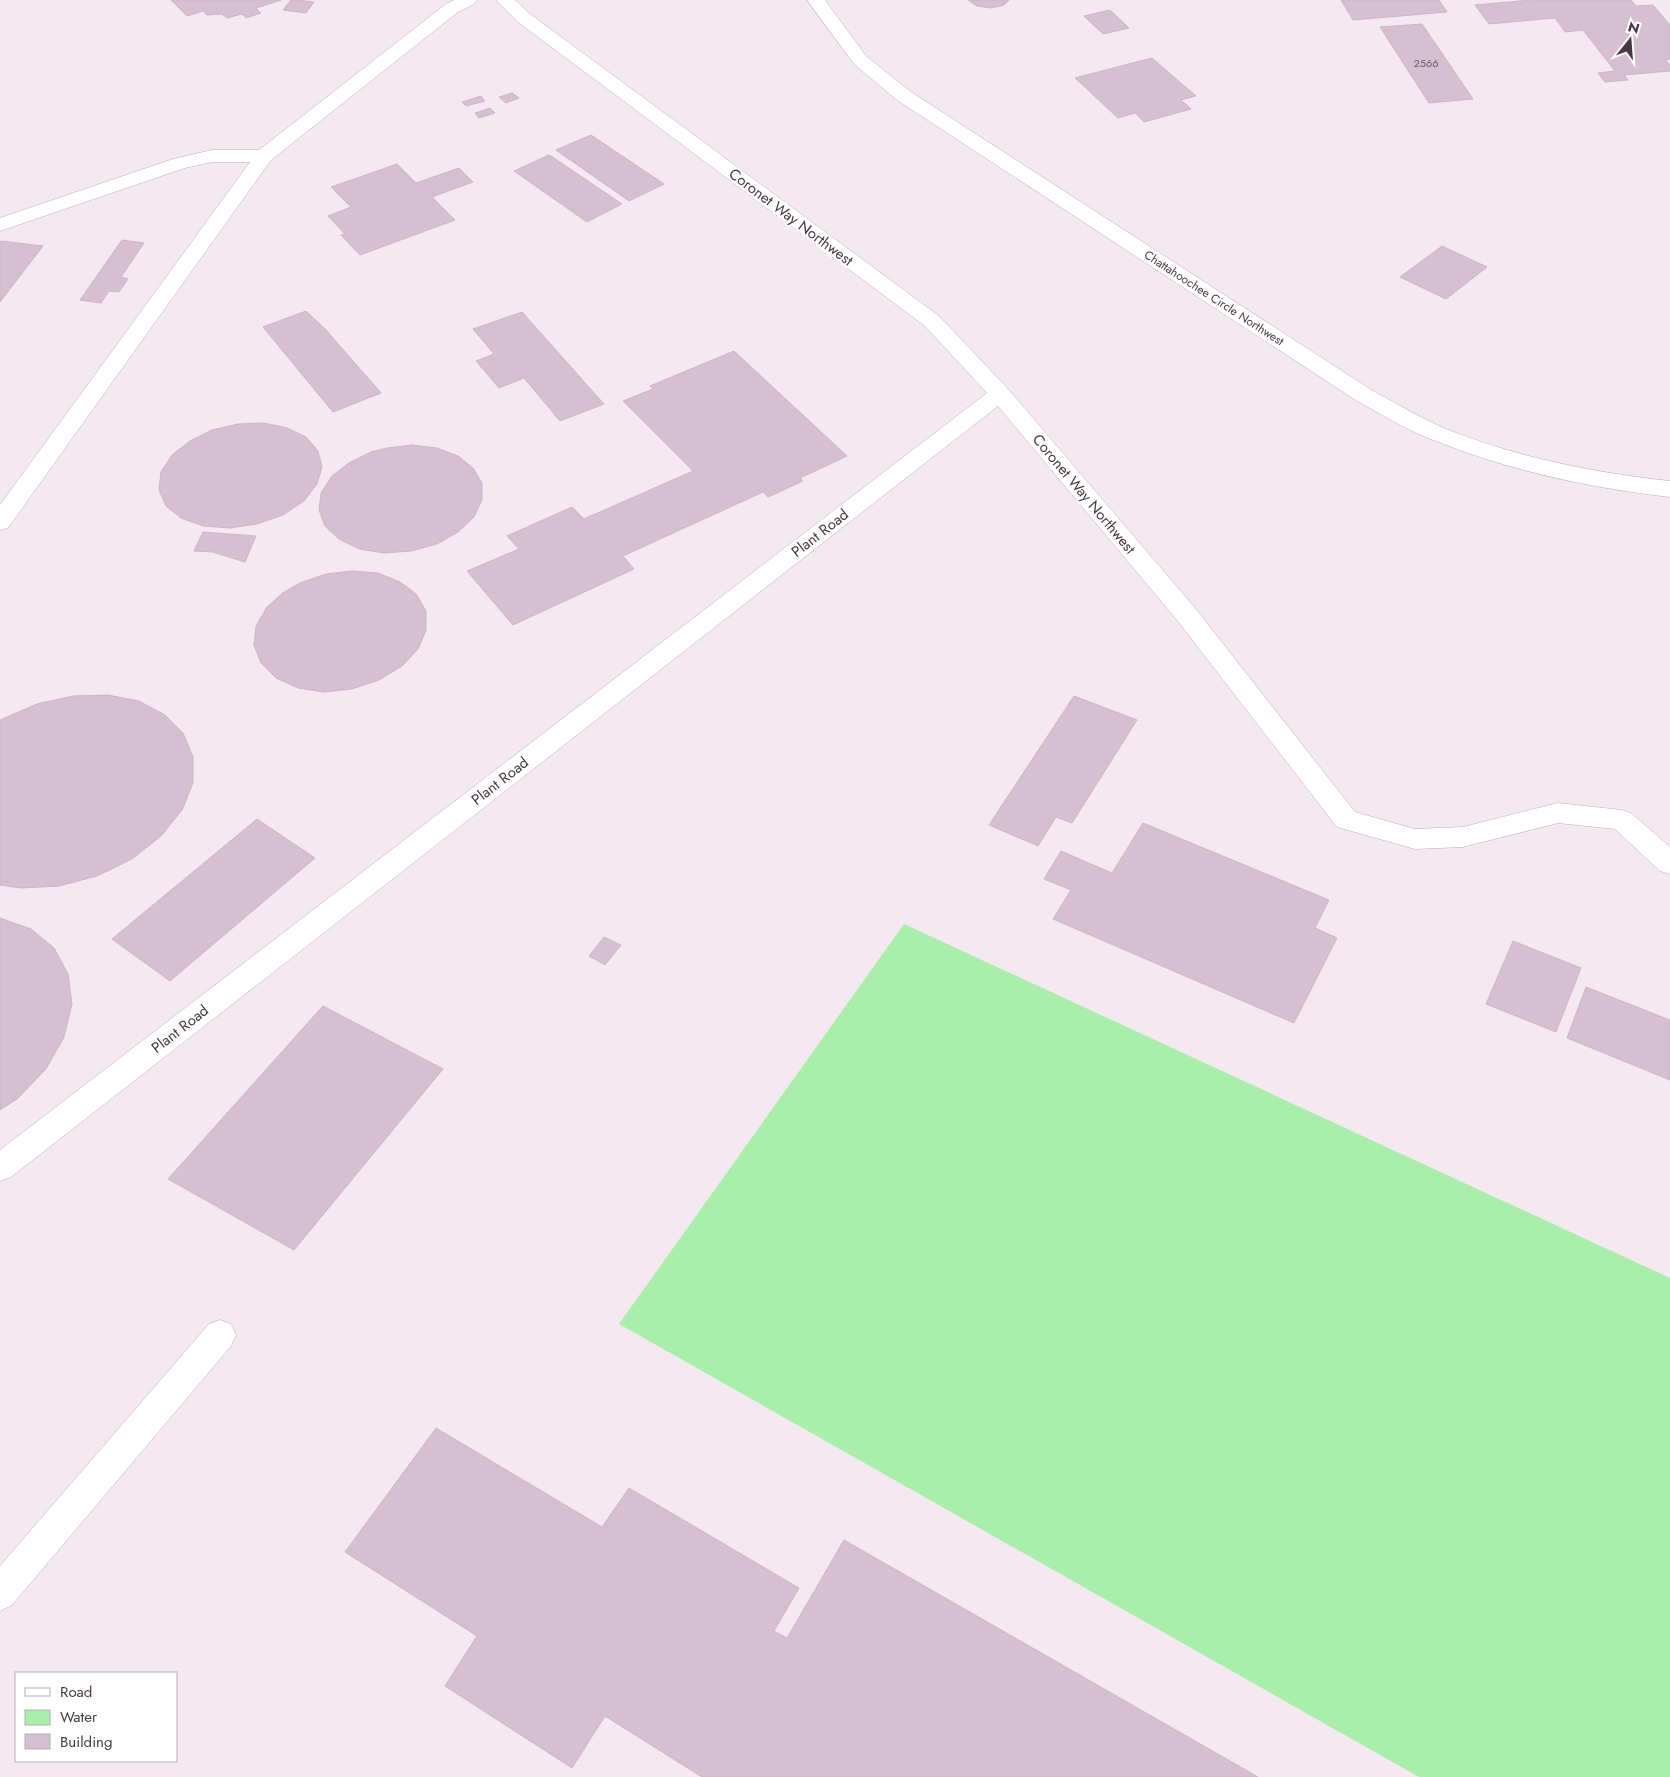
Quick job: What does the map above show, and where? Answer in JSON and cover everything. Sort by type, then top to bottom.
[{"type":"street","points":[[0,522],[264,156],[452,8],[468,0]]},
{"type":"street","name":"Coronet Way Northwest","points":[[505,0],[524,18],[932,321],[1000,394],[1186,614],[1346,820],[1415,839],[1463,837],[1558,813],[1622,820],[1670,862]]},
{"type":"street","name":"Chattahoochee Circle Northwest","points":[[816,0],[860,60],[904,96],[1364,396],[1442,435],[1531,466],[1619,484],[1670,489]]},
{"type":"street","points":[[0,225],[180,163],[212,156],[264,156]]},
{"type":"street","name":"Plant Road","points":[[0,1168],[1000,394]]},
{"type":"street","points":[[0,1593],[220,1335]]},
{"type":"water","points":[[904,924],[1670,1278],[1670,1777],[1419,1777],[619,1324]]},
{"type":"building","points":[[171,0],[281,0],[256,8],[261,13],[246,18],[242,14],[227,18],[222,14],[207,15],[203,11],[187,16]]},
{"type":"building","points":[[291,0],[314,2],[306,13],[283,10]]},
{"type":"building","points":[[968,0],[1009,0],[1004,5],[991,8],[977,6]]},
{"type":"building","points":[[1341,0],[1439,0],[1447,12],[1353,20]]},
{"type":"building","points":[[1531,0],[1631,0],[1636,6],[1653,5],[1670,25],[1670,59],[1665,60],[1670,65],[1670,71],[1624,75],[1628,80],[1605,82],[1598,73],[1615,71],[1583,30],[1565,32],[1555,18],[1489,24],[1475,5]]},
{"type":"building","points":[[1110,10],[1129,28],[1103,34],[1084,16]]},
{"type":"building","points":[[1422,24],[1473,99],[1429,103],[1380,27]]},
{"type":"building","points":[[1152,58],[1196,96],[1181,100],[1191,109],[1144,122],[1135,113],[1118,118],[1075,78]]},
{"type":"building","points":[[512,93],[519,98],[506,103],[499,97]]},
{"type":"building","points":[[481,96],[485,101],[466,106],[462,102]]},
{"type":"building","points":[[490,108],[495,113],[479,118],[475,113]]},
{"type":"building","points":[[591,135],[664,184],[629,201],[556,150]]},
{"type":"building","points":[[549,155],[622,204],[587,222],[514,171]]},
{"type":"building","points":[[397,164],[416,183],[459,168],[473,182],[432,197],[455,220],[360,255],[341,235],[345,234],[328,216],[351,207],[331,187]]},
{"type":"building","points":[[122,240],[144,243],[121,277],[128,279],[119,292],[109,291],[101,303],[80,300]]},
{"type":"building","points":[[0,242],[43,246],[0,302]]},
{"type":"building","points":[[1442,246],[1487,267],[1446,299],[1400,277]]},
{"type":"building","points":[[306,311],[326,330],[381,393],[333,412],[263,327]]},
{"type":"building","points":[[522,312],[604,404],[560,421],[524,378],[499,388],[476,361],[494,354],[473,329]]},
{"type":"building","points":[[734,351],[847,456],[800,478],[803,481],[768,497],[763,492],[623,556],[634,569],[513,625],[467,571],[519,549],[507,536],[572,507],[584,519],[693,471],[623,401],[653,389],[650,386]]},
{"type":"building","points":[[264,423],[287,428],[306,437],[318,451],[322,467],[317,484],[304,501],[283,515],[257,524],[230,528],[203,526],[181,518],[166,506],[159,490],[161,472],[172,455],[190,441],[212,430],[238,424]]},
{"type":"building","points":[[412,445],[437,448],[458,456],[473,468],[482,483],[482,500],[474,517],[458,532],[437,544],[411,551],[384,553],[359,549],[339,539],[325,526],[319,510],[321,493],[332,476],[349,463],[371,452]]},
{"type":"building","points":[[203,532],[256,536],[245,562],[213,552],[194,551]]},
{"type":"building","points":[[352,571],[378,573],[400,582],[416,594],[426,611],[426,630],[418,649],[402,666],[379,680],[352,689],[324,692],[298,688],[276,678],[261,663],[254,645],[256,626],[267,607],[284,592],[300,583],[326,574]]},
{"type":"building","points":[[108,695],[139,701],[165,715],[183,733],[193,757],[193,783],[182,810],[161,836],[132,859],[97,876],[59,886],[21,888],[0,885],[0,720],[37,704],[73,696]]},
{"type":"building","points":[[1074,696],[1137,720],[1072,823],[1056,817],[1038,846],[989,825]]},
{"type":"building","points":[[257,819],[315,858],[170,981],[112,939]]},
{"type":"building","points":[[1143,823],[1329,900],[1315,928],[1337,938],[1294,1023],[1053,919],[1071,890],[1044,879],[1061,851],[1112,873]]},
{"type":"building","points":[[0,918],[31,929],[54,948],[68,974],[72,1004],[64,1037],[46,1069],[17,1099],[0,1110]]},
{"type":"building","points":[[604,937],[621,945],[605,965],[589,956]]},
{"type":"building","points":[[1513,941],[1581,968],[1556,1032],[1486,1004]]},
{"type":"building","points":[[1586,987],[1670,1020],[1670,1080],[1567,1038]]},
{"type":"building","points":[[323,1006],[443,1069],[294,1250],[168,1179]]},
{"type":"building","points":[[436,1428],[602,1527],[629,1488],[799,1588],[774,1631],[787,1638],[844,1540],[1258,1777],[702,1777],[605,1716],[572,1768],[445,1686],[477,1636],[345,1552]]}]
